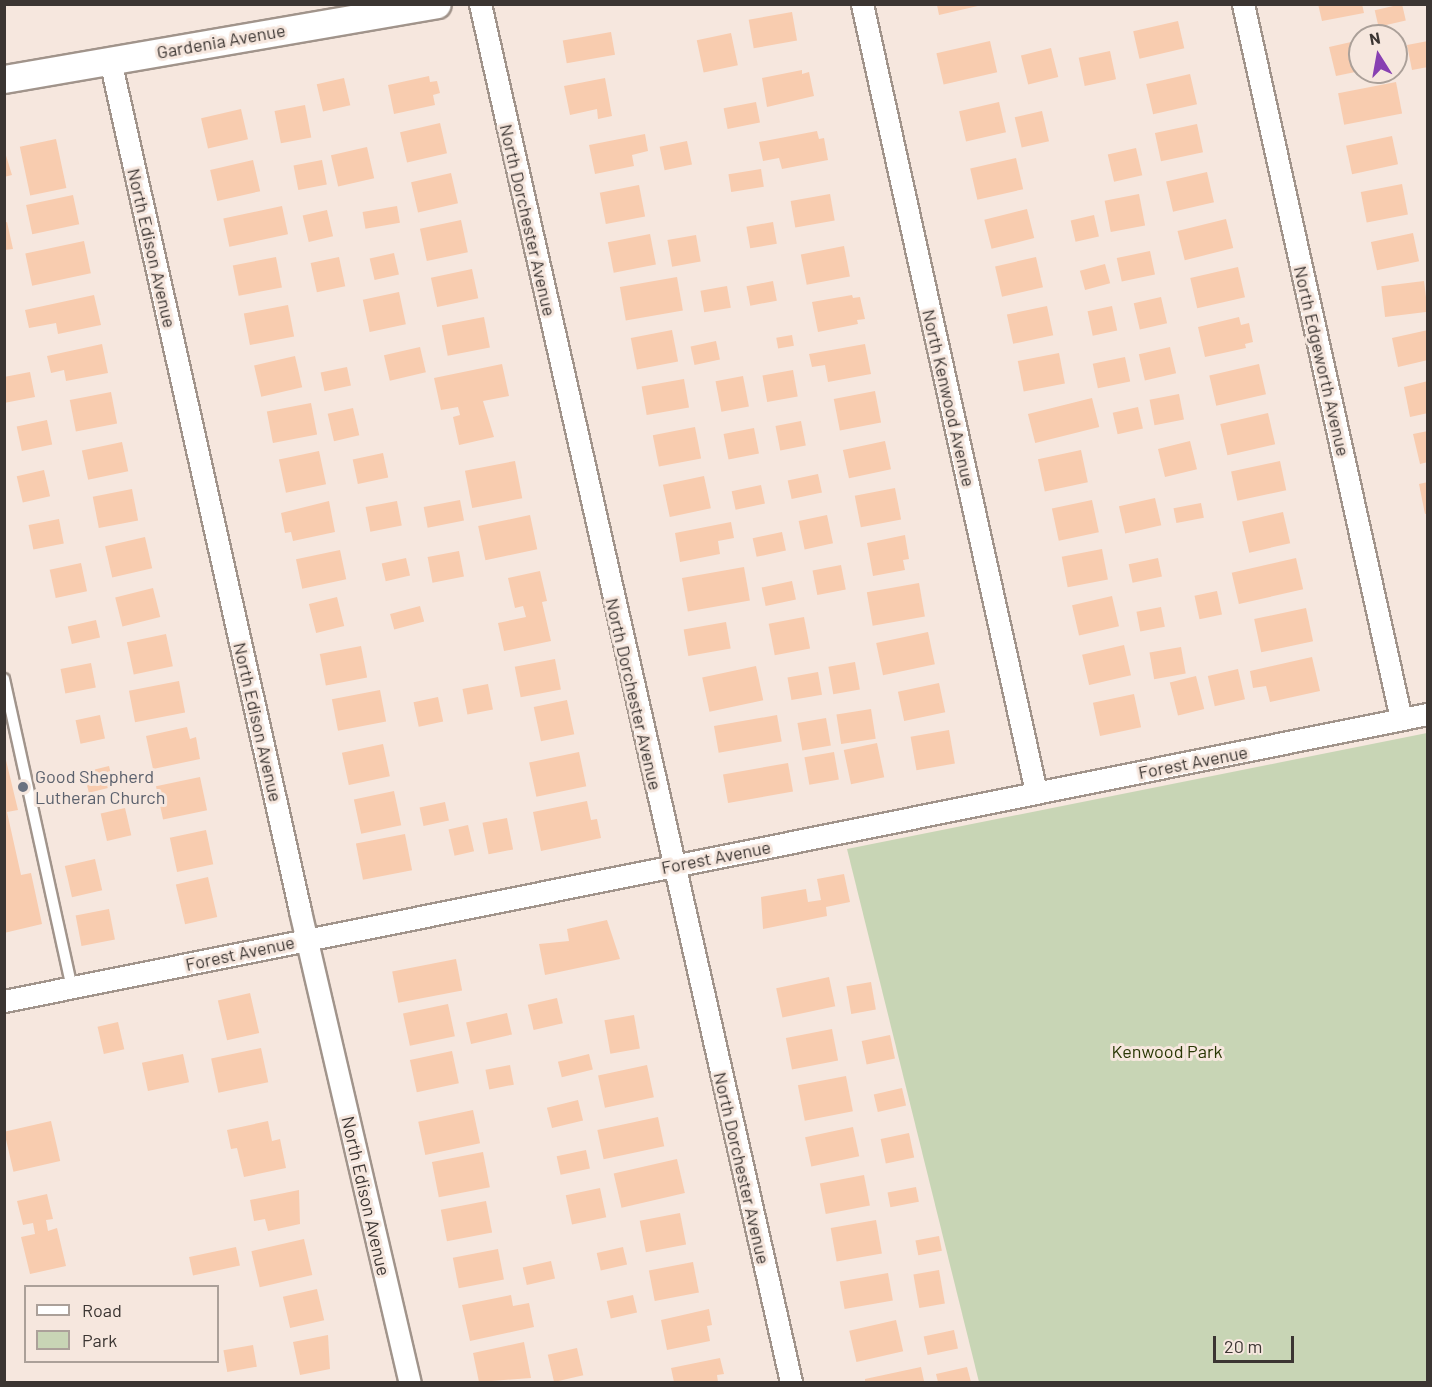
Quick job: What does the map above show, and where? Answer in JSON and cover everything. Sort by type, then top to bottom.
[{"type":"street","name":"Gardenia Avenue","points":[[4,79],[437,4]]},
{"type":"street","name":"North Dorchester Avenue","points":[[480,4],[672,866],[791,1383]]},
{"type":"street","name":"North Kenwood Avenue","points":[[862,4],[1036,792]]},
{"type":"street","name":"North Edgeworth Avenue","points":[[1243,4],[1401,719]]},
{"type":"street","name":"North Edison Avenue","points":[[110,60],[306,939],[410,1383]]},
{"type":"street","name":"Forest Avenue","points":[[4,1001],[1428,714]]},
{"type":"lane","points":[[4,679],[72,988]]},
{"type":"green space","name":"Kenwood Park","points":[[1427,733],[1427,1382],[979,1382],[847,849]]},
{"type":"building","points":[[1318,4],[1362,4],[1364,13],[1322,21]]},
{"type":"building","points":[[1402,4],[1406,21],[1378,24],[1375,10]]},
{"type":"building","points":[[937,5],[982,5],[939,15]]},
{"type":"building","points":[[792,12],[797,41],[754,48],[749,20]]},
{"type":"building","points":[[1178,21],[1184,48],[1139,59],[1133,31]]},
{"type":"building","points":[[611,32],[615,55],[567,63],[563,41]]},
{"type":"building","points":[[731,33],[738,65],[704,73],[697,40]]},
{"type":"building","points":[[990,41],[997,72],[944,85],[936,53]]},
{"type":"building","points":[[1428,41],[1428,67],[1412,70],[1408,45]]},
{"type":"building","points":[[1348,43],[1348,74],[1336,76],[1329,47]]},
{"type":"building","points":[[1051,48],[1058,77],[1028,85],[1021,55]]},
{"type":"building","points":[[1110,51],[1116,79],[1085,86],[1079,58]]},
{"type":"building","points":[[802,70],[802,74],[809,72],[814,96],[767,107],[762,78]]},
{"type":"building","points":[[1190,74],[1197,104],[1153,114],[1146,84]]},
{"type":"building","points":[[429,76],[430,82],[437,81],[440,93],[433,95],[435,105],[394,114],[388,85]]},
{"type":"building","points":[[344,78],[350,105],[323,112],[317,84]]},
{"type":"building","points":[[605,78],[612,116],[598,119],[597,109],[570,115],[564,86]]},
{"type":"building","points":[[1396,84],[1402,113],[1344,125],[1338,93]]},
{"type":"building","points":[[756,102],[760,123],[728,129],[724,108]]},
{"type":"building","points":[[999,102],[1006,132],[966,141],[959,111]]},
{"type":"building","points":[[305,105],[311,137],[281,143],[275,111]]},
{"type":"building","points":[[241,109],[248,139],[208,148],[201,118]]},
{"type":"building","points":[[1042,111],[1049,141],[1022,148],[1015,117]]},
{"type":"building","points":[[440,123],[447,153],[407,162],[400,132]]},
{"type":"building","points":[[1197,124],[1203,152],[1161,161],[1155,133]]},
{"type":"building","points":[[817,131],[819,139],[824,138],[828,160],[782,169],[779,158],[763,161],[759,142]]},
{"type":"building","points":[[645,134],[648,151],[632,155],[634,166],[595,174],[589,145]]},
{"type":"building","points":[[1392,136],[1398,164],[1352,174],[1346,146]]},
{"type":"building","points":[[56,139],[66,188],[30,196],[20,147]]},
{"type":"building","points":[[687,141],[692,164],[665,170],[660,147]]},
{"type":"building","points":[[367,147],[374,178],[338,187],[331,155]]},
{"type":"building","points":[[1136,148],[1142,175],[1114,182],[1108,155]]},
{"type":"building","points":[[4,149],[12,175],[4,177]]},
{"type":"building","points":[[1016,158],[1023,189],[977,200],[970,169]]},
{"type":"building","points":[[253,160],[260,191],[217,201],[210,170]]},
{"type":"building","points":[[322,160],[327,185],[298,190],[294,166]]},
{"type":"building","points":[[761,169],[764,187],[731,192],[728,174]]},
{"type":"building","points":[[1207,172],[1214,202],[1173,212],[1166,181]]},
{"type":"building","points":[[451,173],[458,203],[418,212],[411,182]]},
{"type":"building","points":[[1402,184],[1408,214],[1367,222],[1361,192]]},
{"type":"building","points":[[639,185],[645,216],[606,224],[600,193]]},
{"type":"building","points":[[830,194],[835,221],[795,228],[791,201]]},
{"type":"building","points":[[1139,194],[1145,225],[1111,232],[1105,201]]},
{"type":"building","points":[[73,195],[79,224],[32,234],[26,205]]},
{"type":"building","points":[[282,206],[288,234],[229,247],[223,218]]},
{"type":"building","points":[[397,206],[400,223],[365,229],[363,212]]},
{"type":"building","points":[[1027,209],[1034,238],[992,249],[984,220]]},
{"type":"building","points":[[327,210],[333,236],[309,242],[303,216]]},
{"type":"building","points":[[1094,215],[1099,236],[1076,242],[1071,220]]},
{"type":"building","points":[[1226,219],[1233,248],[1185,260],[1177,231]]},
{"type":"building","points":[[461,220],[468,252],[427,261],[420,229]]},
{"type":"building","points":[[7,222],[13,249],[4,250],[4,223]]},
{"type":"building","points":[[773,222],[777,244],[750,248],[746,227]]},
{"type":"building","points":[[1413,233],[1419,261],[1377,270],[1371,242]]},
{"type":"building","points":[[650,234],[656,264],[614,273],[608,242]]},
{"type":"building","points":[[696,235],[701,262],[672,267],[667,240]]},
{"type":"building","points":[[84,241],[91,273],[32,286],[25,253]]},
{"type":"building","points":[[844,246],[850,276],[807,285],[801,254]]},
{"type":"building","points":[[1150,251],[1155,274],[1122,282],[1117,258]]},
{"type":"building","points":[[394,253],[399,274],[375,280],[370,259]]},
{"type":"building","points":[[276,257],[282,287],[239,296],[233,265]]},
{"type":"building","points":[[339,257],[345,286],[317,292],[311,263]]},
{"type":"building","points":[[1036,257],[1043,287],[1002,297],[995,266]]},
{"type":"building","points":[[1105,264],[1110,283],[1085,290],[1080,271]]},
{"type":"building","points":[[1238,267],[1245,297],[1197,308],[1190,278]]},
{"type":"building","points":[[472,269],[478,298],[437,307],[431,278]]},
{"type":"building","points":[[677,277],[683,310],[626,321],[620,287]]},
{"type":"building","points":[[773,281],[777,301],[750,306],[746,286]]},
{"type":"building","points":[[1424,281],[1428,312],[1385,317],[1381,286]]},
{"type":"building","points":[[727,286],[731,308],[704,312],[700,291]]},
{"type":"building","points":[[399,292],[406,324],[370,332],[363,300]]},
{"type":"building","points":[[94,295],[101,325],[58,334],[56,323],[29,328],[25,310]]},
{"type":"building","points":[[852,295],[853,298],[860,297],[865,319],[857,320],[858,324],[818,332],[812,302]]},
{"type":"building","points":[[1161,297],[1167,323],[1140,330],[1134,303]]},
{"type":"building","points":[[288,305],[294,336],[250,345],[244,314]]},
{"type":"building","points":[[1047,306],[1053,335],[1013,344],[1007,315]]},
{"type":"building","points":[[1112,306],[1117,330],[1093,336],[1088,311]]},
{"type":"building","points":[[484,317],[490,347],[448,356],[442,325]]},
{"type":"building","points":[[1239,317],[1241,325],[1249,323],[1253,342],[1245,344],[1246,348],[1205,357],[1198,327]]},
{"type":"building","points":[[672,330],[678,361],[637,369],[631,338]]},
{"type":"building","points":[[1428,330],[1428,360],[1398,367],[1392,338]]},
{"type":"building","points":[[792,335],[794,346],[778,349],[776,338]]},
{"type":"building","points":[[716,341],[720,360],[695,365],[691,346]]},
{"type":"building","points":[[102,344],[108,373],[66,381],[64,370],[51,373],[47,356]]},
{"type":"building","points":[[865,344],[871,374],[828,382],[825,365],[812,367],[809,354]]},
{"type":"building","points":[[420,347],[426,372],[390,381],[384,355]]},
{"type":"building","points":[[1170,347],[1176,373],[1145,381],[1139,354]]},
{"type":"building","points":[[1059,353],[1065,383],[1024,391],[1018,361]]},
{"type":"building","points":[[295,356],[302,387],[261,397],[254,365]]},
{"type":"building","points":[[1125,357],[1130,381],[1098,388],[1093,364]]},
{"type":"building","points":[[502,364],[509,396],[483,401],[494,437],[459,445],[453,417],[460,415],[458,407],[441,410],[434,378]]},
{"type":"building","points":[[1259,364],[1266,394],[1216,406],[1209,375]]},
{"type":"building","points":[[347,367],[351,386],[325,391],[321,373]]},
{"type":"building","points":[[793,370],[798,397],[767,402],[762,375]]},
{"type":"building","points":[[30,372],[35,397],[4,403],[4,377]]},
{"type":"building","points":[[743,376],[749,406],[721,412],[716,381]]},
{"type":"building","points":[[684,379],[689,408],[647,415],[642,386]]},
{"type":"building","points":[[1428,381],[1428,413],[1410,417],[1404,387]]},
{"type":"building","points":[[875,391],[881,422],[840,430],[834,399]]},
{"type":"building","points":[[111,392],[117,423],[76,431],[70,400]]},
{"type":"building","points":[[1179,394],[1184,420],[1155,425],[1150,400]]},
{"type":"building","points":[[1092,398],[1099,427],[1035,443],[1028,414]]},
{"type":"building","points":[[311,403],[317,434],[273,443],[267,412]]},
{"type":"building","points":[[1138,407],[1143,428],[1118,434],[1113,413]]},
{"type":"building","points":[[353,408],[359,435],[334,441],[328,414]]},
{"type":"building","points":[[1268,413],[1275,444],[1227,455],[1220,424]]},
{"type":"building","points":[[47,420],[52,444],[22,451],[17,426]]},
{"type":"building","points":[[801,421],[806,446],[780,451],[775,426]]},
{"type":"building","points":[[695,427],[701,458],[659,467],[653,435]]},
{"type":"building","points":[[754,428],[759,454],[729,459],[724,434]]},
{"type":"building","points":[[1428,431],[1428,462],[1420,464],[1413,434]]},
{"type":"building","points":[[885,441],[891,469],[849,478],[843,450]]},
{"type":"building","points":[[1190,441],[1197,469],[1165,477],[1158,449]]},
{"type":"building","points":[[122,442],[128,471],[88,480],[82,451]]},
{"type":"building","points":[[1081,450],[1088,482],[1045,491],[1038,459]]},
{"type":"building","points":[[319,451],[326,484],[286,493],[279,460]]},
{"type":"building","points":[[383,453],[388,477],[358,484],[353,459]]},
{"type":"building","points":[[515,461],[522,498],[472,508],[465,471]]},
{"type":"building","points":[[1280,461],[1286,490],[1237,501],[1231,471]]},
{"type":"building","points":[[44,470],[50,496],[23,503],[17,476]]},
{"type":"building","points":[[818,474],[822,493],[792,499],[788,480]]},
{"type":"building","points":[[704,476],[711,508],[670,517],[663,485]]},
{"type":"building","points":[[1428,482],[1428,513],[1425,514],[1419,484]]},
{"type":"building","points":[[761,485],[765,504],[736,510],[732,491]]},
{"type":"building","points":[[895,488],[901,519],[861,527],[855,496]]},
{"type":"building","points":[[132,489],[138,520],[99,528],[93,497]]},
{"type":"building","points":[[1155,498],[1161,525],[1125,534],[1119,506]]},
{"type":"building","points":[[460,500],[464,521],[428,528],[424,507]]},
{"type":"building","points":[[1092,500],[1099,532],[1059,541],[1052,509]]},
{"type":"building","points":[[329,501],[335,532],[293,541],[291,532],[285,533],[281,513]]},
{"type":"building","points":[[397,501],[402,526],[370,532],[366,507]]},
{"type":"building","points":[[1201,503],[1204,518],[1176,523],[1174,508]]},
{"type":"building","points":[[1283,512],[1290,543],[1249,553],[1242,521]]},
{"type":"building","points":[[530,515],[537,549],[485,560],[478,526]]},
{"type":"building","points":[[827,515],[833,543],[805,549],[799,521]]},
{"type":"building","points":[[59,519],[64,544],[33,549],[29,525]]},
{"type":"building","points":[[731,522],[734,538],[718,541],[720,554],[680,562],[675,533]]},
{"type":"building","points":[[782,532],[786,551],[757,557],[753,538]]},
{"type":"building","points":[[905,535],[909,559],[903,560],[905,570],[873,576],[867,543]]},
{"type":"building","points":[[145,537],[152,568],[112,577],[105,546]]},
{"type":"building","points":[[1102,549],[1108,579],[1068,587],[1062,557]]},
{"type":"building","points":[[340,550],[346,579],[302,589],[296,559]]},
{"type":"building","points":[[459,551],[464,577],[433,583],[428,557]]},
{"type":"building","points":[[406,558],[410,576],[386,581],[382,564]]},
{"type":"building","points":[[1158,558],[1162,577],[1133,583],[1129,564]]},
{"type":"building","points":[[1296,558],[1303,589],[1239,604],[1232,573]]},
{"type":"building","points":[[81,563],[87,591],[56,598],[50,570]]},
{"type":"building","points":[[841,565],[846,590],[817,595],[813,571]]},
{"type":"building","points":[[744,567],[750,600],[688,611],[682,578]]},
{"type":"building","points":[[540,571],[547,601],[542,602],[551,641],[504,651],[498,623],[526,617],[523,606],[515,608],[508,578]]},
{"type":"building","points":[[792,581],[796,600],[766,606],[762,587]]},
{"type":"building","points":[[919,583],[925,616],[873,626],[867,592]]},
{"type":"building","points":[[153,588],[160,617],[122,627],[115,597]]},
{"type":"building","points":[[1217,591],[1222,614],[1199,619],[1195,596]]},
{"type":"building","points":[[1112,596],[1119,626],[1079,635],[1072,605]]},
{"type":"building","points":[[337,597],[344,626],[316,633],[309,604]]},
{"type":"building","points":[[420,606],[424,621],[394,629],[390,614]]},
{"type":"building","points":[[1161,607],[1165,627],[1140,631],[1136,612]]},
{"type":"building","points":[[1306,608],[1313,641],[1261,652],[1254,619]]},
{"type":"building","points":[[804,617],[810,648],[775,655],[769,624]]},
{"type":"building","points":[[96,620],[100,638],[72,644],[68,627]]},
{"type":"building","points":[[726,622],[731,649],[688,656],[684,629]]},
{"type":"building","points":[[928,632],[935,664],[883,675],[876,643]]},
{"type":"building","points":[[166,634],[173,666],[134,675],[127,642]]},
{"type":"building","points":[[1124,645],[1131,675],[1089,685],[1082,655]]},
{"type":"building","points":[[361,646],[367,677],[326,685],[320,654]]},
{"type":"building","points":[[1181,647],[1186,674],[1154,679],[1149,653]]},
{"type":"building","points":[[1312,657],[1320,691],[1270,702],[1266,686],[1253,688],[1250,671]]},
{"type":"building","points":[[555,659],[561,689],[521,697],[515,667]]},
{"type":"building","points":[[855,662],[860,690],[833,694],[828,667]]},
{"type":"building","points":[[91,663],[96,688],[65,693],[61,669]]},
{"type":"building","points":[[756,666],[763,700],[709,712],[702,677]]},
{"type":"building","points":[[1238,669],[1245,699],[1215,706],[1208,676]]},
{"type":"building","points":[[818,672],[822,695],[791,700],[787,677]]},
{"type":"building","points":[[1196,676],[1204,709],[1178,716],[1170,683]]},
{"type":"building","points":[[179,681],[185,712],[135,722],[129,691]]},
{"type":"building","points":[[939,683],[945,712],[904,721],[898,692]]},
{"type":"building","points":[[488,684],[493,710],[467,714],[462,689]]},
{"type":"building","points":[[380,690],[386,721],[338,731],[332,699]]},
{"type":"building","points":[[1134,694],[1141,727],[1100,736],[1093,703]]},
{"type":"building","points":[[438,697],[443,721],[419,727],[414,702]]},
{"type":"building","points":[[567,700],[574,734],[541,741],[534,707]]},
{"type":"building","points":[[871,709],[876,739],[841,744],[836,714]]},
{"type":"building","points":[[100,715],[105,738],[81,744],[76,720]]},
{"type":"building","points":[[777,715],[782,742],[719,753],[714,726]]},
{"type":"building","points":[[826,718],[831,746],[802,751],[797,723]]},
{"type":"building","points":[[187,727],[190,739],[196,737],[200,759],[153,769],[146,736]]},
{"type":"building","points":[[949,730],[955,763],[916,770],[911,737]]},
{"type":"building","points":[[877,743],[884,777],[851,784],[844,750]]},
{"type":"building","points":[[383,744],[390,776],[349,785],[342,753]]},
{"type":"building","points":[[579,752],[586,786],[536,797],[529,763]]},
{"type":"building","points":[[834,752],[839,780],[809,785],[804,757]]},
{"type":"building","points":[[5,756],[18,810],[7,812],[21,875],[31,873],[42,924],[4,933]]},
{"type":"building","points":[[788,763],[793,792],[728,803],[723,774]]},
{"type":"building","points":[[109,766],[114,786],[89,793],[84,772]]},
{"type":"building","points":[[200,777],[207,810],[163,820],[156,786]]},
{"type":"building","points":[[394,791],[401,825],[361,834],[354,800]]},
{"type":"building","points":[[587,801],[591,820],[597,819],[601,838],[541,851],[533,812]]},
{"type":"building","points":[[445,802],[449,821],[424,826],[420,807]]},
{"type":"building","points":[[125,808],[131,835],[107,841],[101,814]]},
{"type":"building","points":[[507,818],[513,849],[489,854],[482,823]]},
{"type":"building","points":[[468,825],[474,851],[455,856],[449,829]]},
{"type":"building","points":[[206,830],[213,864],[177,872],[170,838]]},
{"type":"building","points":[[405,834],[412,870],[363,880],[356,844]]},
{"type":"building","points":[[95,859],[102,890],[72,897],[65,866]]},
{"type":"building","points":[[844,874],[850,902],[826,907],[827,916],[763,929],[761,897],[806,889],[808,902],[821,900],[817,879]]},
{"type":"building","points":[[208,877],[217,917],[185,924],[176,884]]},
{"type":"building","points":[[109,909],[115,939],[82,946],[76,915]]},
{"type":"building","points":[[607,920],[620,959],[545,975],[539,944],[569,941],[567,929]]},
{"type":"building","points":[[456,959],[462,990],[398,1003],[392,971]]},
{"type":"building","points":[[829,977],[835,1006],[782,1018],[776,988]]},
{"type":"building","points":[[871,982],[876,1010],[851,1014],[846,986]]},
{"type":"building","points":[[250,993],[259,1033],[227,1040],[218,1000]]},
{"type":"building","points":[[557,998],[563,1023],[534,1030],[528,1005]]},
{"type":"building","points":[[448,1004],[455,1036],[410,1046],[403,1014]]},
{"type":"building","points":[[507,1013],[512,1034],[471,1044],[466,1022]]},
{"type":"building","points":[[634,1015],[640,1048],[610,1054],[604,1020]]},
{"type":"building","points":[[118,1022],[124,1049],[104,1054],[98,1027]]},
{"type":"building","points":[[832,1029],[838,1060],[792,1069],[786,1038]]},
{"type":"building","points":[[890,1035],[895,1058],[867,1065],[862,1041]]},
{"type":"building","points":[[261,1048],[268,1082],[218,1093],[211,1059]]},
{"type":"building","points":[[452,1051],[459,1083],[417,1092],[410,1060]]},
{"type":"building","points":[[183,1054],[189,1082],[148,1091],[142,1063]]},
{"type":"building","points":[[589,1054],[593,1070],[562,1077],[558,1062]]},
{"type":"building","points":[[510,1065],[514,1085],[489,1089],[485,1070]]},
{"type":"building","points":[[647,1065],[654,1097],[605,1108],[598,1075]]},
{"type":"building","points":[[846,1076],[853,1111],[805,1121],[798,1085]]},
{"type":"building","points":[[902,1088],[906,1106],[878,1112],[874,1095]]},
{"type":"building","points":[[578,1100],[583,1120],[552,1128],[547,1108]]},
{"type":"building","points":[[473,1110],[480,1143],[425,1155],[418,1122]]},
{"type":"building","points":[[658,1117],[664,1146],[604,1159],[597,1130]]},
{"type":"building","points":[[51,1121],[60,1161],[13,1172],[4,1132]]},
{"type":"building","points":[[268,1121],[272,1141],[280,1139],[286,1168],[244,1177],[237,1148],[231,1149],[227,1130]]},
{"type":"building","points":[[853,1127],[859,1156],[811,1167],[805,1137]]},
{"type":"building","points":[[909,1133],[914,1157],[886,1163],[881,1139]]},
{"type":"building","points":[[586,1150],[590,1169],[561,1175],[557,1156]]},
{"type":"building","points":[[483,1152],[490,1187],[439,1197],[432,1162]]},
{"type":"building","points":[[677,1159],[685,1193],[622,1208],[614,1174]]},
{"type":"building","points":[[864,1175],[870,1205],[826,1214],[820,1184]]},
{"type":"building","points":[[916,1187],[919,1202],[890,1207],[888,1193]]},
{"type":"building","points":[[600,1188],[606,1217],[572,1225],[566,1195]]},
{"type":"building","points":[[299,1190],[300,1224],[268,1231],[265,1219],[254,1221],[250,1200]]},
{"type":"building","points":[[47,1194],[53,1219],[46,1220],[48,1231],[57,1228],[66,1266],[30,1274],[21,1237],[35,1234],[33,1223],[23,1225],[17,1201]]},
{"type":"building","points":[[486,1201],[492,1232],[447,1241],[441,1210]]},
{"type":"building","points":[[680,1213],[686,1244],[646,1252],[640,1221]]},
{"type":"building","points":[[876,1220],[882,1253],[837,1261],[831,1228]]},
{"type":"building","points":[[939,1236],[942,1251],[918,1255],[915,1241]]},
{"type":"building","points":[[304,1239],[312,1275],[260,1287],[251,1251]]},
{"type":"building","points":[[236,1247],[240,1266],[193,1276],[189,1257]]},
{"type":"building","points":[[623,1247],[627,1265],[601,1271],[597,1253]]},
{"type":"building","points":[[498,1249],[504,1279],[459,1288],[453,1258]]},
{"type":"building","points":[[551,1261],[555,1279],[527,1285],[523,1268]]},
{"type":"building","points":[[693,1262],[699,1292],[655,1301],[649,1271]]},
{"type":"building","points":[[939,1270],[945,1303],[919,1308],[913,1275]]},
{"type":"building","points":[[888,1273],[893,1301],[845,1309],[840,1282]]},
{"type":"building","points":[[317,1289],[324,1320],[290,1328],[283,1297]]},
{"type":"building","points":[[511,1295],[513,1306],[529,1303],[534,1327],[470,1341],[462,1305]]},
{"type":"building","points":[[633,1295],[637,1313],[611,1319],[607,1301]]},
{"type":"building","points":[[709,1309],[712,1325],[707,1326],[710,1341],[667,1350],[661,1320]]},
{"type":"building","points":[[896,1320],[903,1351],[856,1362],[849,1331]]},
{"type":"building","points":[[954,1330],[958,1349],[928,1355],[924,1336]]},
{"type":"building","points":[[328,1335],[330,1369],[300,1375],[293,1342]]},
{"type":"building","points":[[524,1342],[531,1378],[479,1382],[473,1353]]},
{"type":"building","points":[[253,1345],[257,1367],[227,1372],[223,1350]]},
{"type":"building","points":[[577,1348],[583,1375],[554,1382],[548,1355]]},
{"type":"building","points":[[720,1358],[724,1374],[717,1375],[718,1382],[674,1382],[671,1368]]},
{"type":"building","points":[[921,1367],[924,1381],[865,1382],[865,1379]]},
{"type":"building","points":[[967,1367],[971,1382],[938,1382],[936,1374]]},
{"type":"place","name":"Good Shepherd Lutheran Church","points":[[23,787]]}]
